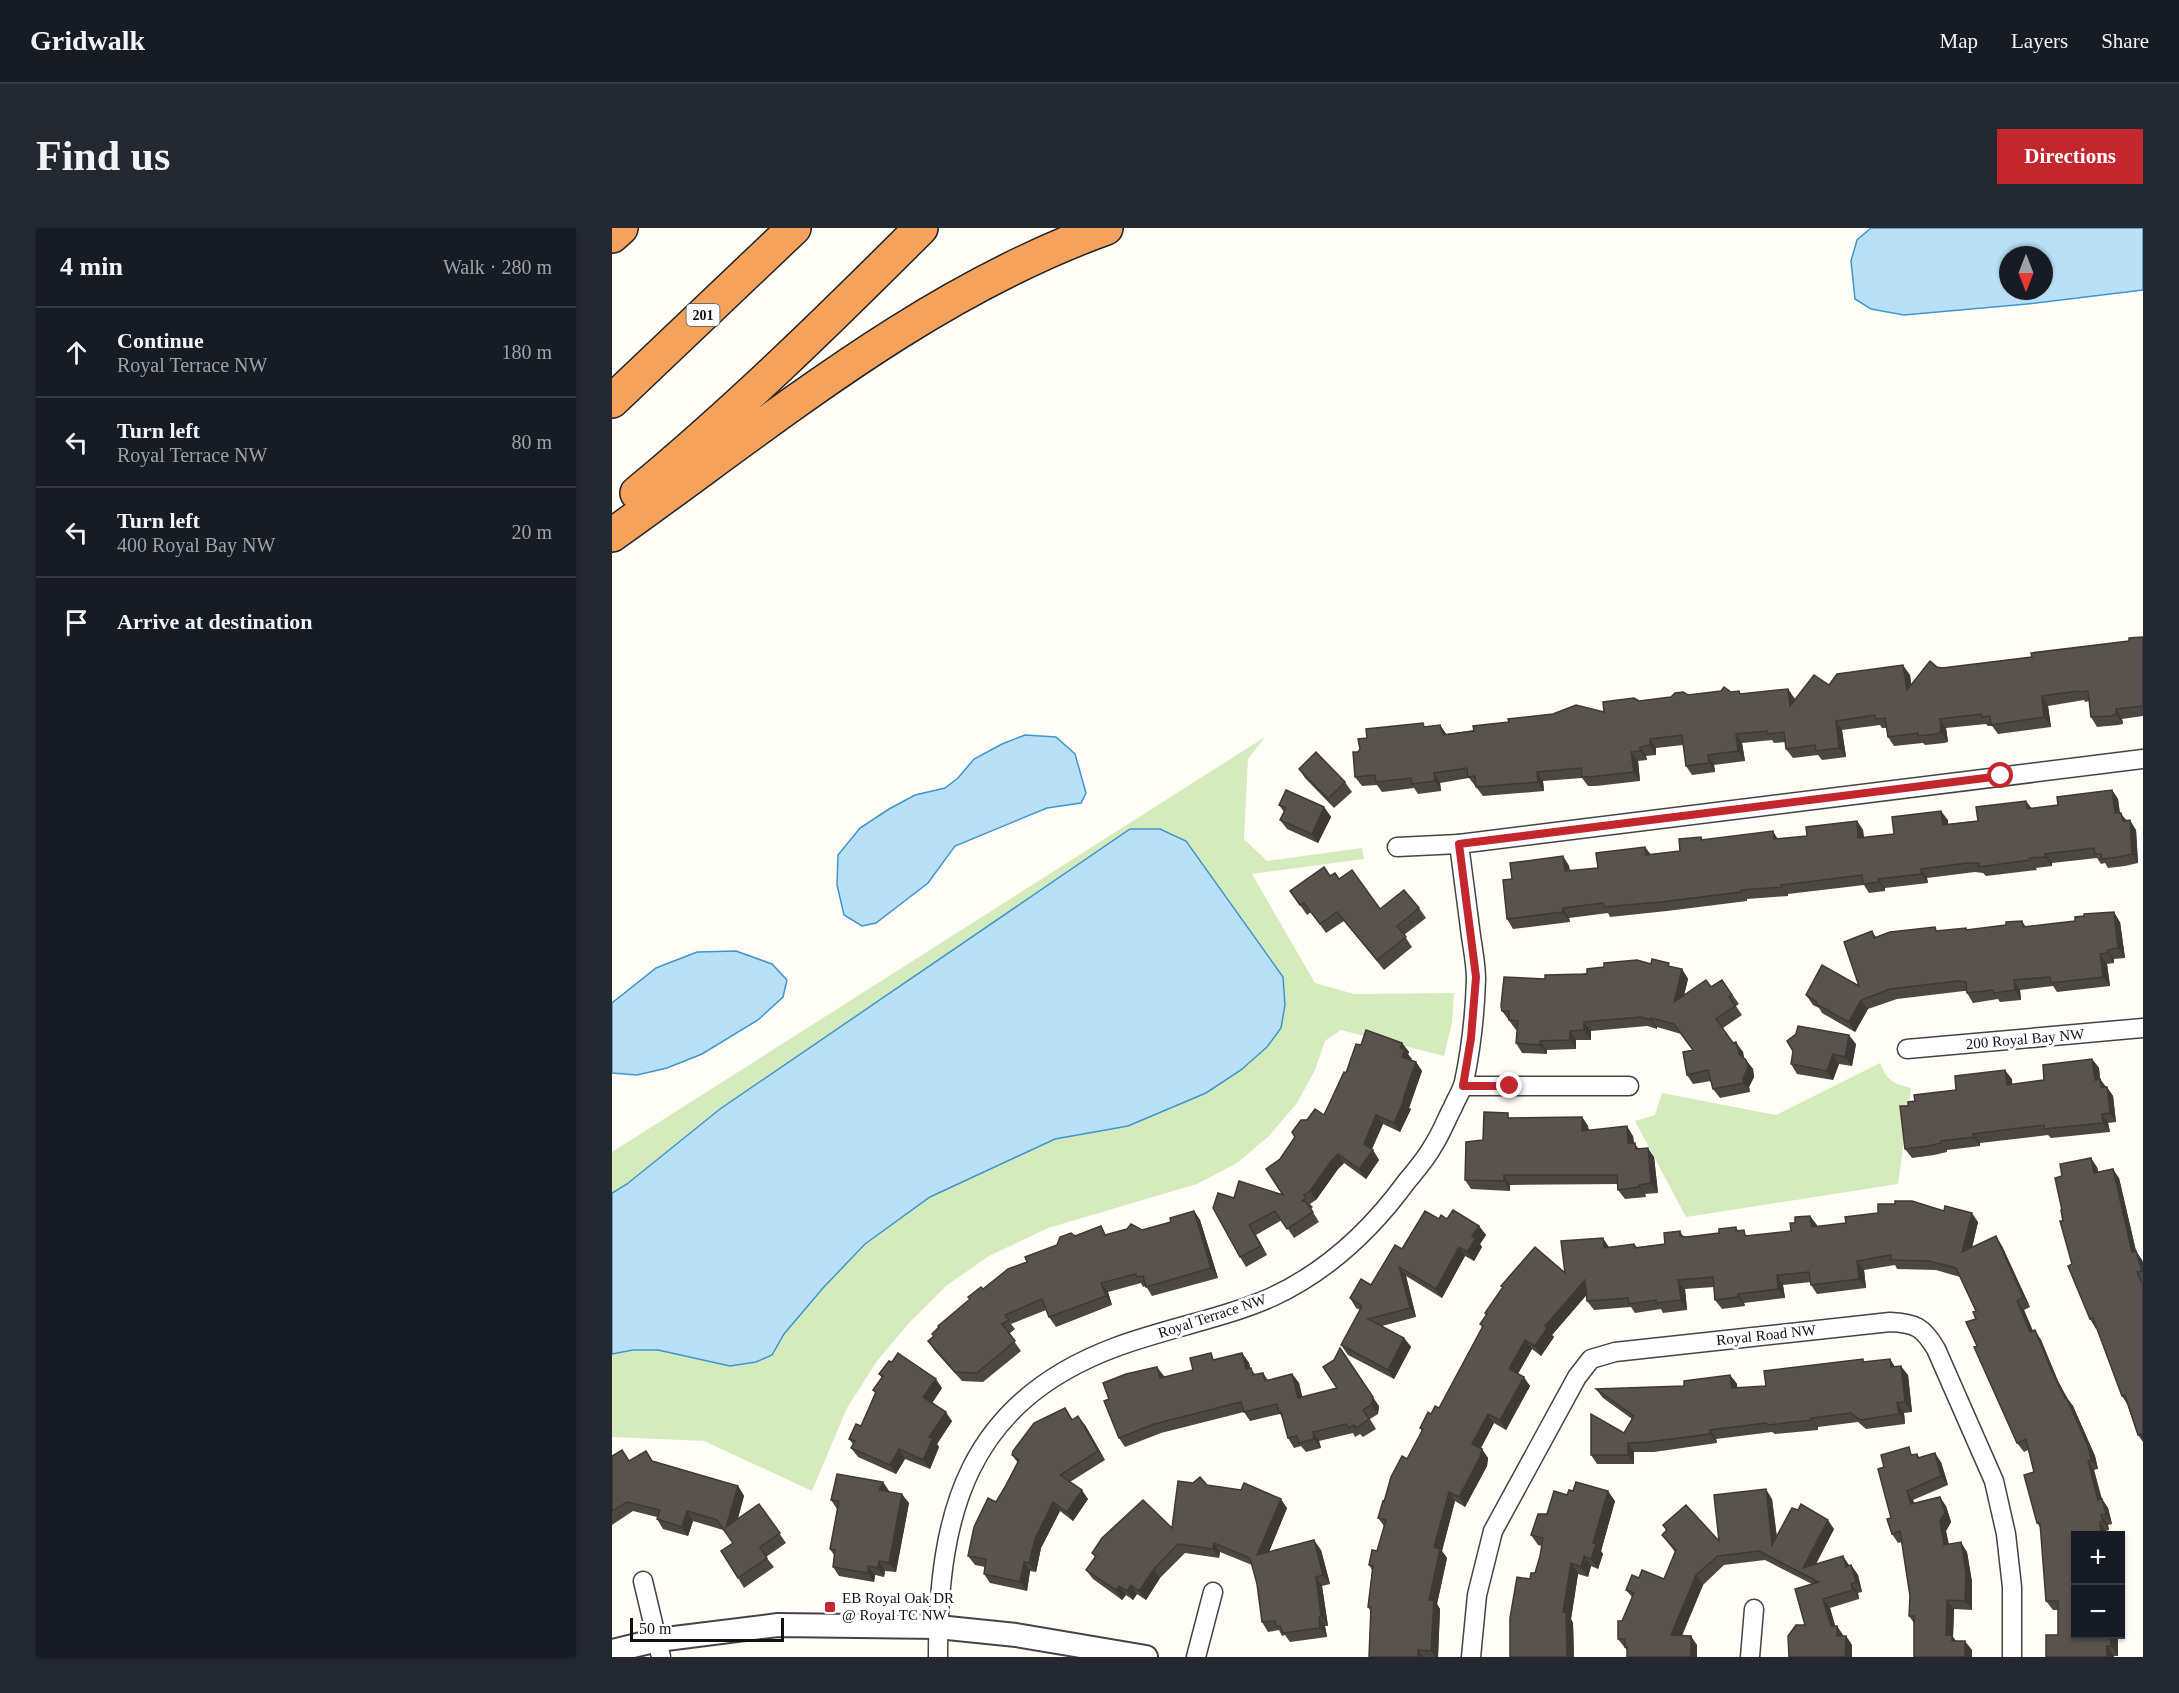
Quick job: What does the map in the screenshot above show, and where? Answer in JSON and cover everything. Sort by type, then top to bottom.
[{"type":"highway","points":[[612,236],[621,228]]},
{"type":"highway","name":"201","points":[[612,401],[794,228]]},
{"type":"highway","points":[[612,513],[697,443],[845,305],[921,228]]},
{"type":"highway","points":[[612,535],[859,357],[910,324],[1024,261],[1106,228]]},
{"type":"street","points":[[1397,847],[1459,844],[2143,759]]},
{"type":"street","name":"Royal Terrace NW","points":[[938,1657],[938,1627],[945,1554],[954,1508],[975,1460],[998,1425],[1036,1388],[1072,1365],[1117,1347],[1221,1316],[1272,1297],[1309,1277],[1345,1250],[1376,1220],[1434,1146],[1463,1086],[1471,1038],[1476,977],[1459,844]]},
{"type":"street","name":"200 Royal Bay NW","points":[[1907,1050],[2143,1028]]},
{"type":"street","points":[[1463,1086],[1629,1086]]},
{"type":"street","name":"Royal Road NW","points":[[1471,1657],[1477,1595],[1493,1531],[1577,1377],[1591,1359],[1615,1352],[1890,1322],[1910,1323],[1927,1333],[1936,1348],[1994,1481],[2006,1534],[2012,1587],[2012,1657]]},
{"type":"street","points":[[643,1581],[660,1649]]},
{"type":"street","points":[[1196,1657],[1213,1592]]},
{"type":"street","points":[[1750,1657],[1754,1610]]},
{"type":"street","points":[[612,1652],[660,1649],[778,1624],[938,1627],[1016,1635],[1146,1657]]},
{"type":"green space","points":[[1265,737],[1248,759],[1244,839],[1267,861],[1362,848],[1364,859],[1252,874],[1315,983],[1354,994],[1454,993],[1452,1023],[1444,1056],[1341,1030],[1325,1041],[1315,1070],[1297,1103],[1269,1136],[1237,1163],[1197,1184],[1048,1228],[989,1256],[946,1286],[908,1324],[877,1361],[847,1408],[812,1491],[704,1441],[612,1437],[612,1152]]},
{"type":"green space","points":[[1880,1063],[1891,1080],[1911,1088],[1898,1184],[1686,1217],[1635,1121],[1655,1115],[1662,1093],[1776,1115]]},
{"type":"water","points":[[1871,228],[2143,228],[2143,290],[2027,304],[1904,315],[1871,309],[1855,299],[1851,261],[1857,240]]},
{"type":"water","points":[[1025,735],[1056,737],[1075,754],[1086,793],[1081,803],[1047,808],[955,846],[928,883],[876,923],[862,926],[844,915],[837,885],[838,855],[860,828],[915,795],[945,788],[958,778],[974,759]]},
{"type":"water","points":[[1130,829],[1160,829],[1186,841],[1283,977],[1285,1005],[1281,1028],[1267,1047],[1241,1070],[1206,1093],[1128,1126],[1055,1139],[930,1197],[865,1244],[784,1334],[772,1355],[756,1362],[730,1366],[658,1350],[633,1350],[612,1354],[612,1193],[627,1184],[720,1109]]},
{"type":"water","points":[[736,951],[772,964],[787,980],[783,997],[758,1020],[702,1054],[667,1068],[637,1075],[612,1073],[612,1003],[656,968],[697,952]]},
{"type":"building","points":[[2143,637],[2143,706],[2116,709],[2116,714],[2112,716],[2091,717],[2088,691],[2078,691],[2042,696],[2044,717],[1991,725],[1990,716],[1982,717],[1981,714],[1940,719],[1941,732],[1937,734],[1918,736],[1918,733],[1888,737],[1885,718],[1876,719],[1875,715],[1836,721],[1839,748],[1816,751],[1815,745],[1786,749],[1784,732],[1736,734],[1738,751],[1708,755],[1709,763],[1686,766],[1682,735],[1650,739],[1650,745],[1640,747],[1640,751],[1631,752],[1634,772],[1582,777],[1581,768],[1537,772],[1538,782],[1476,787],[1475,776],[1468,777],[1467,768],[1434,773],[1435,781],[1412,784],[1411,778],[1376,782],[1375,775],[1355,777],[1353,752],[1358,752],[1360,749],[1358,739],[1367,738],[1366,729],[1423,723],[1424,727],[1440,725],[1443,735],[1474,731],[1473,726],[1509,722],[1508,719],[1553,714],[1576,705],[1604,712],[1603,702],[1671,697],[1675,693],[1683,692],[1688,695],[1721,691],[1724,687],[1731,692],[1739,691],[1740,694],[1788,689],[1790,706],[1814,675],[1829,685],[1837,674],[1903,665],[1907,690],[1930,661],[1942,668],[2032,657],[2031,653],[2129,641],[2129,638]]},
{"type":"building","points":[[1316,752],[1345,782],[1328,799],[1299,769]]},
{"type":"building","points":[[1286,790],[1324,807],[1312,834],[1280,820],[1286,808],[1279,805]]},
{"type":"building","points":[[2112,790],[2115,813],[2121,813],[2123,821],[2130,820],[2132,854],[2102,859],[2101,854],[2095,854],[2094,848],[2045,854],[2045,857],[2030,858],[2030,860],[1979,867],[1979,863],[1968,863],[1921,869],[1921,874],[1878,879],[1879,882],[1863,884],[1862,875],[1661,902],[1604,907],[1603,903],[1563,908],[1563,912],[1507,919],[1503,880],[1512,879],[1510,863],[1563,856],[1565,871],[1598,868],[1596,853],[1645,847],[1646,855],[1680,851],[1679,839],[1701,837],[1701,840],[1773,831],[1774,839],[1807,836],[1806,827],[1857,821],[1858,838],[1894,834],[1892,817],[1941,811],[1943,825],[1978,821],[1976,807],[2026,801],[2027,809],[2058,805],[2057,797]]},
{"type":"building","points":[[1324,867],[1330,876],[1335,873],[1339,879],[1352,870],[1380,909],[1404,890],[1419,908],[1397,926],[1406,937],[1377,960],[1337,912],[1320,924],[1304,903],[1300,905],[1290,891]]},
{"type":"building","points":[[2114,912],[2118,948],[2100,954],[2103,977],[2051,983],[2050,977],[2014,980],[2015,990],[1994,993],[1993,990],[1967,993],[1966,982],[1958,981],[1890,989],[1861,1000],[1849,1022],[1816,1004],[1817,1002],[1806,995],[1822,965],[1859,986],[1844,942],[1872,931],[1874,938],[1890,932],[1935,927],[1936,931],[1966,928],[1966,930],[2022,921],[2023,927],[2075,921],[2075,917],[2084,916],[2084,914]]},
{"type":"building","points":[[1652,959],[1682,969],[1674,1002],[1706,980],[1711,987],[1722,980],[1732,995],[1729,997],[1735,1006],[1716,1019],[1733,1043],[1736,1042],[1739,1054],[1746,1060],[1748,1068],[1743,1078],[1744,1083],[1713,1089],[1708,1070],[1687,1075],[1683,1052],[1693,1050],[1674,1024],[1651,1018],[1651,1020],[1641,1017],[1584,1022],[1584,1030],[1570,1031],[1570,1040],[1540,1041],[1540,1045],[1516,1043],[1518,1021],[1509,1020],[1509,1011],[1502,1011],[1501,1006],[1504,977],[1545,979],[1545,975],[1587,974],[1587,969],[1604,967],[1604,963],[1637,960],[1651,964]]},
{"type":"building","points":[[1798,1026],[1849,1035],[1845,1057],[1833,1054],[1827,1071],[1791,1064],[1793,1051],[1787,1041],[1796,1034]]},
{"type":"building","points":[[1366,1030],[1402,1043],[1400,1048],[1405,1050],[1402,1057],[1416,1062],[1394,1123],[1376,1115],[1364,1144],[1373,1150],[1359,1169],[1338,1154],[1332,1160],[1310,1191],[1304,1195],[1306,1198],[1302,1201],[1306,1202],[1313,1212],[1287,1229],[1275,1211],[1249,1225],[1261,1246],[1240,1257],[1213,1208],[1218,1193],[1234,1198],[1239,1181],[1283,1195],[1266,1169],[1280,1159],[1295,1137],[1292,1132],[1301,1120],[1307,1120],[1315,1109],[1324,1115],[1344,1072],[1346,1073],[1356,1044],[1361,1045]]},
{"type":"building","points":[[2092,1059],[2095,1080],[2100,1079],[2101,1087],[2107,1087],[2110,1113],[2102,1114],[2103,1123],[2044,1129],[2044,1125],[1973,1134],[1974,1137],[1905,1149],[1900,1106],[1908,1106],[1908,1102],[1915,1101],[1914,1095],[1956,1090],[1955,1076],[2005,1070],[2007,1085],[2044,1080],[2043,1065]]},
{"type":"building","points":[[1484,1112],[1508,1113],[1508,1118],[1582,1117],[1582,1131],[1627,1126],[1628,1143],[1635,1143],[1636,1149],[1648,1148],[1651,1183],[1618,1190],[1617,1175],[1504,1175],[1504,1181],[1465,1180],[1466,1142],[1483,1140]]},
{"type":"building","points":[[2091,1158],[2094,1173],[2113,1169],[2132,1252],[2136,1251],[2142,1271],[2137,1272],[2143,1286],[2143,1440],[2141,1434],[2138,1435],[2125,1395],[2122,1396],[2093,1318],[2090,1319],[2068,1266],[2072,1264],[2060,1221],[2063,1221],[2062,1210],[2055,1178],[2062,1176],[2060,1164]]},
{"type":"building","points":[[1895,1201],[1912,1201],[1944,1211],[1945,1206],[1972,1213],[1962,1252],[1996,1236],[2023,1297],[2017,1301],[2030,1332],[2035,1330],[2052,1372],[2088,1446],[2091,1460],[2088,1461],[2098,1500],[2102,1499],[2106,1514],[2101,1515],[2103,1521],[2100,1522],[2101,1531],[2071,1531],[2071,1639],[2111,1639],[2111,1646],[2107,1646],[2107,1657],[2046,1657],[2046,1635],[2058,1635],[2058,1601],[2046,1601],[2040,1523],[2037,1523],[2024,1475],[2034,1472],[2026,1439],[2017,1443],[1974,1347],[1977,1346],[1966,1322],[1976,1319],[1973,1312],[1976,1311],[1956,1268],[1929,1261],[1891,1260],[1891,1255],[1857,1261],[1859,1279],[1811,1285],[1809,1272],[1777,1275],[1778,1289],[1738,1294],[1738,1297],[1715,1300],[1713,1277],[1678,1280],[1681,1300],[1656,1303],[1656,1300],[1629,1304],[1628,1298],[1587,1301],[1585,1280],[1545,1326],[1547,1328],[1535,1346],[1525,1340],[1509,1369],[1524,1377],[1500,1420],[1488,1414],[1472,1444],[1482,1449],[1480,1457],[1459,1497],[1449,1492],[1434,1547],[1440,1549],[1429,1600],[1434,1600],[1431,1651],[1418,1650],[1418,1657],[1369,1657],[1371,1607],[1368,1607],[1373,1566],[1369,1565],[1372,1550],[1377,1551],[1386,1520],[1378,1518],[1391,1477],[1402,1456],[1407,1459],[1423,1429],[1420,1428],[1428,1412],[1431,1414],[1435,1406],[1439,1408],[1483,1326],[1480,1324],[1487,1314],[1485,1313],[1503,1287],[1501,1286],[1535,1247],[1565,1273],[1561,1241],[1603,1238],[1604,1248],[1634,1244],[1635,1248],[1665,1244],[1664,1233],[1680,1231],[1680,1236],[1686,1237],[1719,1233],[1719,1229],[1736,1227],[1736,1231],[1744,1230],[1745,1236],[1791,1231],[1790,1223],[1795,1223],[1795,1217],[1810,1216],[1812,1227],[1846,1223],[1845,1217],[1878,1213],[1878,1204],[1895,1204]]},
{"type":"building","points":[[1453,1210],[1479,1226],[1472,1236],[1476,1238],[1467,1252],[1459,1247],[1436,1289],[1399,1267],[1410,1308],[1368,1319],[1404,1338],[1388,1370],[1341,1345],[1362,1306],[1350,1298],[1361,1279],[1371,1285],[1395,1245],[1402,1249],[1425,1211],[1439,1219],[1441,1215],[1447,1219]]},
{"type":"building","points":[[1194,1211],[1211,1268],[1146,1287],[1143,1276],[1137,1277],[1136,1274],[1101,1283],[1106,1296],[1049,1317],[1042,1299],[1005,1315],[1009,1320],[1002,1324],[1015,1341],[977,1373],[955,1372],[928,1341],[934,1336],[932,1334],[938,1326],[970,1299],[968,1297],[981,1287],[983,1289],[1008,1269],[1027,1262],[1025,1257],[1057,1245],[1060,1237],[1071,1233],[1075,1236],[1101,1226],[1105,1235],[1127,1229],[1131,1224],[1142,1230],[1171,1222],[1170,1218]]},
{"type":"building","points":[[1340,1348],[1373,1397],[1371,1405],[1363,1410],[1369,1419],[1356,1428],[1354,1425],[1349,1428],[1346,1424],[1313,1432],[1314,1439],[1299,1443],[1297,1436],[1288,1438],[1277,1404],[1244,1412],[1241,1402],[1154,1424],[1119,1438],[1104,1401],[1109,1399],[1103,1383],[1126,1374],[1157,1367],[1160,1378],[1193,1370],[1190,1358],[1211,1353],[1213,1360],[1242,1353],[1246,1369],[1251,1368],[1253,1375],[1263,1373],[1265,1381],[1292,1374],[1298,1398],[1337,1388],[1323,1367],[1334,1360]]},
{"type":"building","points":[[898,1353],[936,1379],[923,1397],[946,1412],[929,1437],[933,1438],[923,1460],[899,1449],[890,1465],[851,1448],[855,1441],[849,1439],[856,1424],[861,1426],[876,1392],[873,1390],[883,1376],[879,1374]]},
{"type":"building","points":[[1863,1359],[1863,1362],[1890,1359],[1891,1367],[1901,1366],[1905,1402],[1897,1403],[1899,1414],[1860,1420],[1851,1413],[1811,1418],[1812,1420],[1710,1430],[1710,1434],[1628,1443],[1628,1455],[1591,1455],[1591,1414],[1624,1433],[1634,1416],[1596,1389],[1684,1386],[1684,1381],[1730,1375],[1732,1388],[1766,1386],[1764,1371]]},
{"type":"building","points":[[1065,1408],[1072,1420],[1078,1416],[1098,1451],[1060,1475],[1082,1490],[1067,1512],[1053,1502],[1035,1539],[1029,1563],[1024,1562],[1020,1582],[984,1574],[986,1559],[968,1556],[974,1527],[988,1498],[996,1502],[1019,1460],[1012,1455],[1013,1451],[1034,1423]]},
{"type":"building","points":[[1909,1447],[1911,1455],[1917,1454],[1918,1458],[1935,1453],[1941,1476],[1907,1491],[1911,1504],[1940,1497],[1945,1513],[1940,1521],[1944,1545],[1961,1542],[1966,1573],[1965,1601],[1947,1600],[1946,1635],[1952,1635],[1952,1641],[1965,1641],[1965,1657],[1914,1657],[1914,1616],[1909,1616],[1910,1596],[1900,1531],[1892,1534],[1887,1519],[1891,1518],[1878,1469],[1884,1467],[1881,1455]]},
{"type":"building","points":[[622,1450],[629,1461],[646,1451],[652,1461],[738,1486],[726,1527],[759,1504],[780,1533],[760,1547],[767,1558],[738,1578],[721,1551],[733,1543],[717,1520],[687,1511],[682,1527],[657,1519],[660,1510],[627,1502],[612,1511],[612,1456]]},
{"type":"building","points":[[837,1474],[883,1482],[879,1490],[902,1494],[889,1563],[879,1561],[878,1568],[868,1566],[868,1573],[833,1567],[835,1550],[830,1549],[839,1501],[831,1500]]},
{"type":"building","points":[[1200,1477],[1207,1485],[1241,1490],[1244,1483],[1281,1499],[1257,1555],[1314,1540],[1323,1575],[1316,1577],[1321,1616],[1319,1617],[1320,1628],[1283,1633],[1280,1626],[1276,1626],[1275,1621],[1262,1622],[1257,1584],[1250,1558],[1214,1543],[1213,1549],[1178,1544],[1154,1569],[1139,1591],[1131,1585],[1127,1591],[1119,1586],[1116,1590],[1086,1570],[1096,1556],[1092,1553],[1102,1538],[1143,1500],[1172,1528],[1178,1481],[1193,1483]]},
{"type":"building","points":[[1576,1482],[1608,1491],[1593,1543],[1596,1544],[1591,1559],[1584,1556],[1581,1567],[1571,1563],[1563,1612],[1566,1612],[1567,1657],[1510,1657],[1510,1618],[1517,1577],[1530,1579],[1531,1573],[1535,1573],[1540,1556],[1543,1538],[1531,1535],[1538,1514],[1547,1514],[1554,1491],[1567,1495],[1569,1490],[1573,1491]]},
{"type":"building","points":[[1766,1489],[1772,1545],[1792,1508],[1798,1510],[1801,1504],[1828,1520],[1803,1568],[1843,1556],[1846,1567],[1851,1565],[1856,1582],[1851,1584],[1853,1590],[1823,1599],[1831,1626],[1837,1626],[1837,1636],[1846,1636],[1845,1657],[1789,1657],[1788,1636],[1796,1625],[1805,1625],[1795,1589],[1819,1582],[1759,1551],[1718,1556],[1696,1575],[1671,1635],[1691,1636],[1691,1657],[1627,1657],[1625,1639],[1618,1639],[1618,1621],[1622,1621],[1634,1593],[1626,1590],[1632,1575],[1639,1578],[1642,1570],[1664,1579],[1676,1550],[1662,1535],[1667,1530],[1663,1525],[1686,1505],[1719,1541],[1714,1495]]},
{"type":"place","name":"EB Royal Oak DR @ Royal TC NW","points":[[830,1607]]},
{"type":"route","points":[[1510,1086],[1463,1086],[1471,1038],[1476,977],[1459,844],[2001,776]]}]
